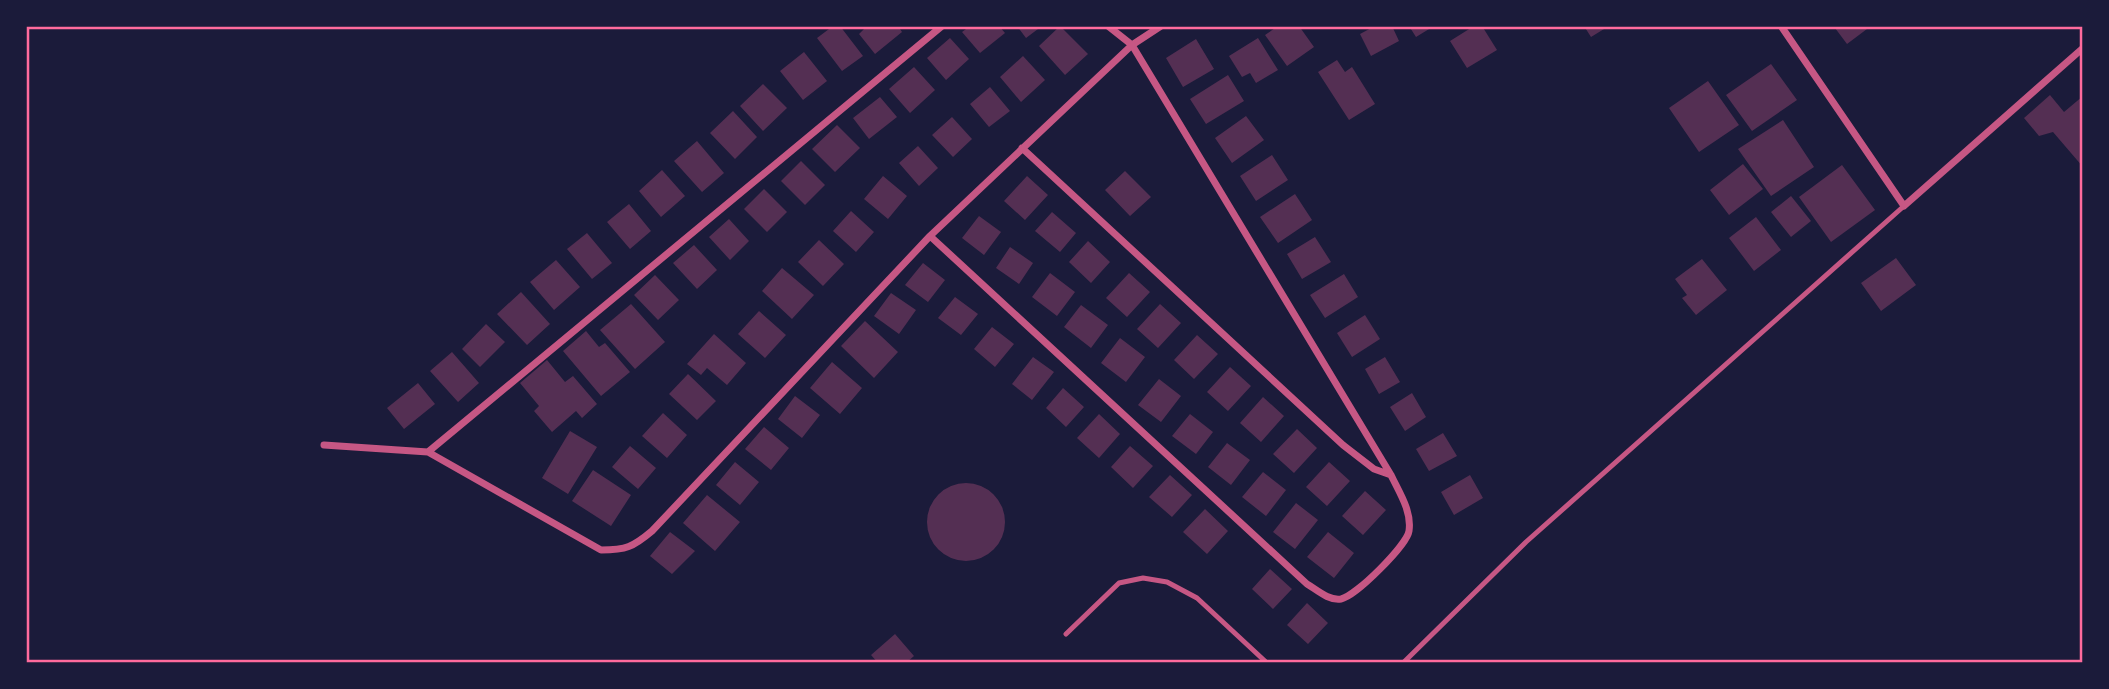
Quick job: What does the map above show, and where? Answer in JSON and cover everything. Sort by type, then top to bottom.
[{"type":"street","points":[[428,452],[942,26]]},
{"type":"street","points":[[930,236],[1307,584],[1326,596],[1340,599],[1355,592],[1409,535],[1410,518],[1391,475],[1132,45],[1108,26]]},
{"type":"street","points":[[324,445],[428,452],[601,550],[621,550],[636,544],[652,531],[930,236],[1132,45],[1161,26]]},
{"type":"street","points":[[1781,26],[1904,206],[2083,48]]},
{"type":"street","points":[[1022,148],[1343,445],[1374,469],[1391,475]]},
{"type":"lane","points":[[1403,663],[1525,542],[1904,206]]},
{"type":"lane","points":[[1066,634],[1119,583],[1143,578],[1167,582],[1197,598],[1267,663]]},
{"type":"building","points":[[833,26],[840,26],[863,56],[842,71],[817,38]]},
{"type":"building","points":[[862,26],[898,26],[902,32],[875,54],[859,34],[864,29]]},
{"type":"building","points":[[970,26],[999,26],[1005,33],[980,53],[962,32]]},
{"type":"building","points":[[1017,26],[1042,26],[1026,38]]},
{"type":"building","points":[[1060,26],[1088,54],[1065,75],[1039,46]]},
{"type":"building","points":[[1278,26],[1299,26],[1314,47],[1287,66],[1265,35]]},
{"type":"building","points":[[1375,26],[1392,26],[1399,41],[1371,56],[1360,34]]},
{"type":"building","points":[[1409,26],[1434,26],[1416,37]]},
{"type":"building","points":[[1474,26],[1482,26],[1497,50],[1467,68],[1450,41]]},
{"type":"building","points":[[1584,26],[1609,26],[1591,37]]},
{"type":"building","points":[[1871,26],[1847,44],[1835,28]]},
{"type":"building","points":[[950,38],[969,59],[946,80],[927,58]]},
{"type":"building","points":[[1258,38],[1278,70],[1256,83],[1250,73],[1242,77],[1229,56]]},
{"type":"building","points":[[1196,39],[1214,69],[1183,87],[1166,58]]},
{"type":"building","points":[[804,52],[827,81],[803,100],[780,71]]},
{"type":"building","points":[[1023,56],[1045,80],[1021,102],[1000,77]]},
{"type":"building","points":[[1337,60],[1345,72],[1352,67],[1375,104],[1349,120],[1318,72]]},
{"type":"building","points":[[1771,64],[1797,100],[1752,131],[1726,95]]},
{"type":"building","points":[[914,67],[935,90],[910,113],[889,89]]},
{"type":"building","points":[[1228,75],[1244,101],[1206,124],[1190,99]]},
{"type":"building","points":[[1708,81],[1739,125],[1699,152],[1669,108]]},
{"type":"building","points":[[763,84],[787,108],[763,131],[740,106]]},
{"type":"building","points":[[990,87],[1010,111],[989,127],[970,104]]},
{"type":"building","points":[[2050,95],[2064,112],[2083,96],[2083,167],[2053,132],[2039,136],[2024,118]]},
{"type":"building","points":[[880,97],[897,117],[869,139],[853,118]]},
{"type":"building","points":[[733,111],[757,137],[735,159],[710,133]]},
{"type":"building","points":[[1246,116],[1264,140],[1232,163],[1215,138]]},
{"type":"building","points":[[952,117],[972,139],[953,157],[932,135]]},
{"type":"building","points":[[1783,120],[1814,167],[1771,196],[1738,149]]},
{"type":"building","points":[[837,125],[860,148],[835,172],[812,149]]},
{"type":"building","points":[[697,141],[724,173],[702,192],[674,161]]},
{"type":"building","points":[[918,146],[938,168],[919,186],[899,163]]},
{"type":"building","points":[[1272,155],[1288,180],[1256,201],[1240,176]]},
{"type":"building","points":[[801,161],[825,185],[805,205],[781,181]]},
{"type":"building","points":[[1743,164],[1763,189],[1729,215],[1710,190]]},
{"type":"building","points":[[1842,165],[1875,210],[1831,242],[1799,197]]},
{"type":"building","points":[[662,170],[685,196],[661,217],[639,191]]},
{"type":"building","points":[[1125,171],[1151,197],[1130,216],[1105,190]]},
{"type":"building","points":[[883,176],[907,196],[888,219],[864,199]]},
{"type":"building","points":[[1027,176],[1048,195],[1025,220],[1004,201]]},
{"type":"building","points":[[764,189],[787,212],[767,232],[744,209]]},
{"type":"building","points":[[1295,194],[1312,220],[1278,243],[1260,217]]},
{"type":"building","points":[[1791,196],[1811,221],[1791,237],[1771,212]]},
{"type":"building","points":[[629,204],[651,231],[630,249],[607,222]]},
{"type":"building","points":[[851,211],[874,232],[856,252],[833,231]]},
{"type":"building","points":[[1052,212],[1076,233],[1060,252],[1035,231]]},
{"type":"building","points":[[979,216],[1001,232],[984,255],[962,238]]},
{"type":"building","points":[[1756,217],[1781,250],[1754,271],[1729,238]]},
{"type":"building","points":[[729,219],[749,241],[730,260],[709,237]]},
{"type":"building","points":[[587,233],[612,263],[592,279],[567,249]]},
{"type":"building","points":[[1315,237],[1331,262],[1302,279],[1287,254]]},
{"type":"building","points":[[819,240],[844,264],[823,286],[798,262]]},
{"type":"building","points":[[1088,241],[1110,262],[1091,283],[1069,262]]},
{"type":"building","points":[[694,245],[717,270],[697,289],[673,263]]},
{"type":"building","points":[[1010,247],[1033,263],[1019,284],[996,268]]},
{"type":"building","points":[[1896,258],[1916,285],[1881,311],[1861,283]]},
{"type":"building","points":[[1702,259],[1727,290],[1696,315],[1682,298],[1687,295],[1675,279]]},
{"type":"building","points":[[556,260],[580,287],[554,310],[530,282]]},
{"type":"building","points":[[923,263],[945,280],[928,302],[905,285]]},
{"type":"building","points":[[782,268],[814,295],[792,319],[762,291]]},
{"type":"building","points":[[1050,273],[1075,292],[1057,316],[1032,297]]},
{"type":"building","points":[[1129,273],[1150,292],[1127,317],[1106,298]]},
{"type":"building","points":[[1344,274],[1358,297],[1325,318],[1310,295]]},
{"type":"building","points":[[655,275],[679,300],[658,320],[634,295]]},
{"type":"building","points":[[521,292],[550,324],[527,345],[497,314]]},
{"type":"building","points":[[891,293],[916,310],[899,334],[874,316]]},
{"type":"building","points":[[955,297],[978,314],[961,335],[938,318]]},
{"type":"building","points":[[631,304],[665,342],[635,369],[600,330]]},
{"type":"building","points":[[1160,304],[1181,323],[1158,348],[1137,329]]},
{"type":"building","points":[[1081,305],[1108,325],[1091,348],[1064,327]]},
{"type":"building","points":[[759,311],[786,335],[765,358],[738,334]]},
{"type":"building","points":[[1365,315],[1380,339],[1352,357],[1337,333]]},
{"type":"building","points":[[865,321],[898,352],[874,378],[841,346]]},
{"type":"building","points":[[486,324],[505,342],[480,367],[462,349]]},
{"type":"building","points":[[992,327],[1014,344],[995,367],[974,349]]},
{"type":"building","points":[[586,331],[599,347],[605,343],[630,372],[601,396],[563,351]]},
{"type":"building","points":[[714,334],[746,363],[727,385],[707,368],[701,375],[687,364]]},
{"type":"building","points":[[1197,335],[1218,354],[1194,379],[1174,360]]},
{"type":"building","points":[[1120,338],[1145,357],[1126,382],[1101,363]]},
{"type":"building","points":[[452,352],[479,383],[458,402],[430,371]]},
{"type":"building","points":[[1033,357],[1054,372],[1032,400],[1012,384]]},
{"type":"building","points":[[1385,357],[1400,382],[1379,394],[1365,369]]},
{"type":"building","points":[[547,360],[565,382],[573,376],[597,404],[582,418],[576,411],[552,432],[534,411],[539,406],[520,383]]},
{"type":"building","points":[[832,362],[862,388],[840,414],[810,388]]},
{"type":"building","points":[[1230,367],[1251,386],[1228,411],[1207,392]]},
{"type":"building","points":[[688,374],[716,401],[697,420],[669,394]]},
{"type":"building","points":[[1159,379],[1181,396],[1161,422],[1138,405]]},
{"type":"building","points":[[418,383],[435,404],[404,429],[387,408]]},
{"type":"building","points":[[1063,388],[1084,407],[1066,427],[1046,408]]},
{"type":"building","points":[[1412,393],[1426,417],[1405,431],[1390,407]]},
{"type":"building","points":[[795,396],[820,415],[802,438],[778,419]]},
{"type":"building","points":[[1263,397],[1284,416],[1261,442],[1240,423]]},
{"type":"building","points":[[663,413],[687,435],[667,458],[642,436]]},
{"type":"building","points":[[1099,414],[1120,434],[1099,458],[1077,438]]},
{"type":"building","points":[[1190,414],[1213,432],[1196,454],[1172,436]]},
{"type":"building","points":[[764,427],[789,448],[771,470],[745,449]]},
{"type":"building","points":[[1297,429],[1317,448],[1294,473],[1273,454]]},
{"type":"building","points":[[570,431],[597,447],[568,494],[542,478]]},
{"type":"building","points":[[1443,433],[1457,456],[1429,471],[1416,449]]},
{"type":"building","points":[[1227,443],[1250,460],[1231,485],[1208,467]]},
{"type":"building","points":[[630,446],[656,468],[638,489],[612,467]]},
{"type":"building","points":[[1130,446],[1153,466],[1133,488],[1111,467]]},
{"type":"building","points":[[735,462],[759,482],[740,505],[716,485]]},
{"type":"building","points":[[1329,462],[1350,481],[1327,506],[1306,487]]},
{"type":"building","points":[[593,470],[631,495],[611,526],[572,501]]},
{"type":"building","points":[[1263,472],[1286,490],[1266,516],[1242,497]]},
{"type":"building","points":[[1170,475],[1192,495],[1172,517],[1149,497]]},
{"type":"building","points":[[1470,475],[1483,498],[1454,515],[1441,492]]},
{"type":"building","points":[[966,483],[981,486],[998,500],[1005,522],[1002,537],[988,554],[966,561],[951,558],[934,544],[927,522],[930,507],[944,490]]},
{"type":"building","points":[[1365,491],[1386,510],[1363,535],[1342,516]]},
{"type":"building","points":[[707,495],[740,522],[715,551],[683,523]]},
{"type":"building","points":[[1296,503],[1318,520],[1295,549],[1273,532]]},
{"type":"building","points":[[1205,509],[1228,531],[1207,554],[1183,532]]},
{"type":"building","points":[[670,532],[695,551],[672,574],[650,556]]},
{"type":"building","points":[[1328,532],[1354,553],[1334,578],[1307,557]]},
{"type":"building","points":[[1270,569],[1292,589],[1273,609],[1252,589]]},
{"type":"building","points":[[1307,603],[1328,623],[1308,644],[1287,625]]},
{"type":"building","points":[[895,634],[914,656],[906,663],[878,663],[871,655]]}]
